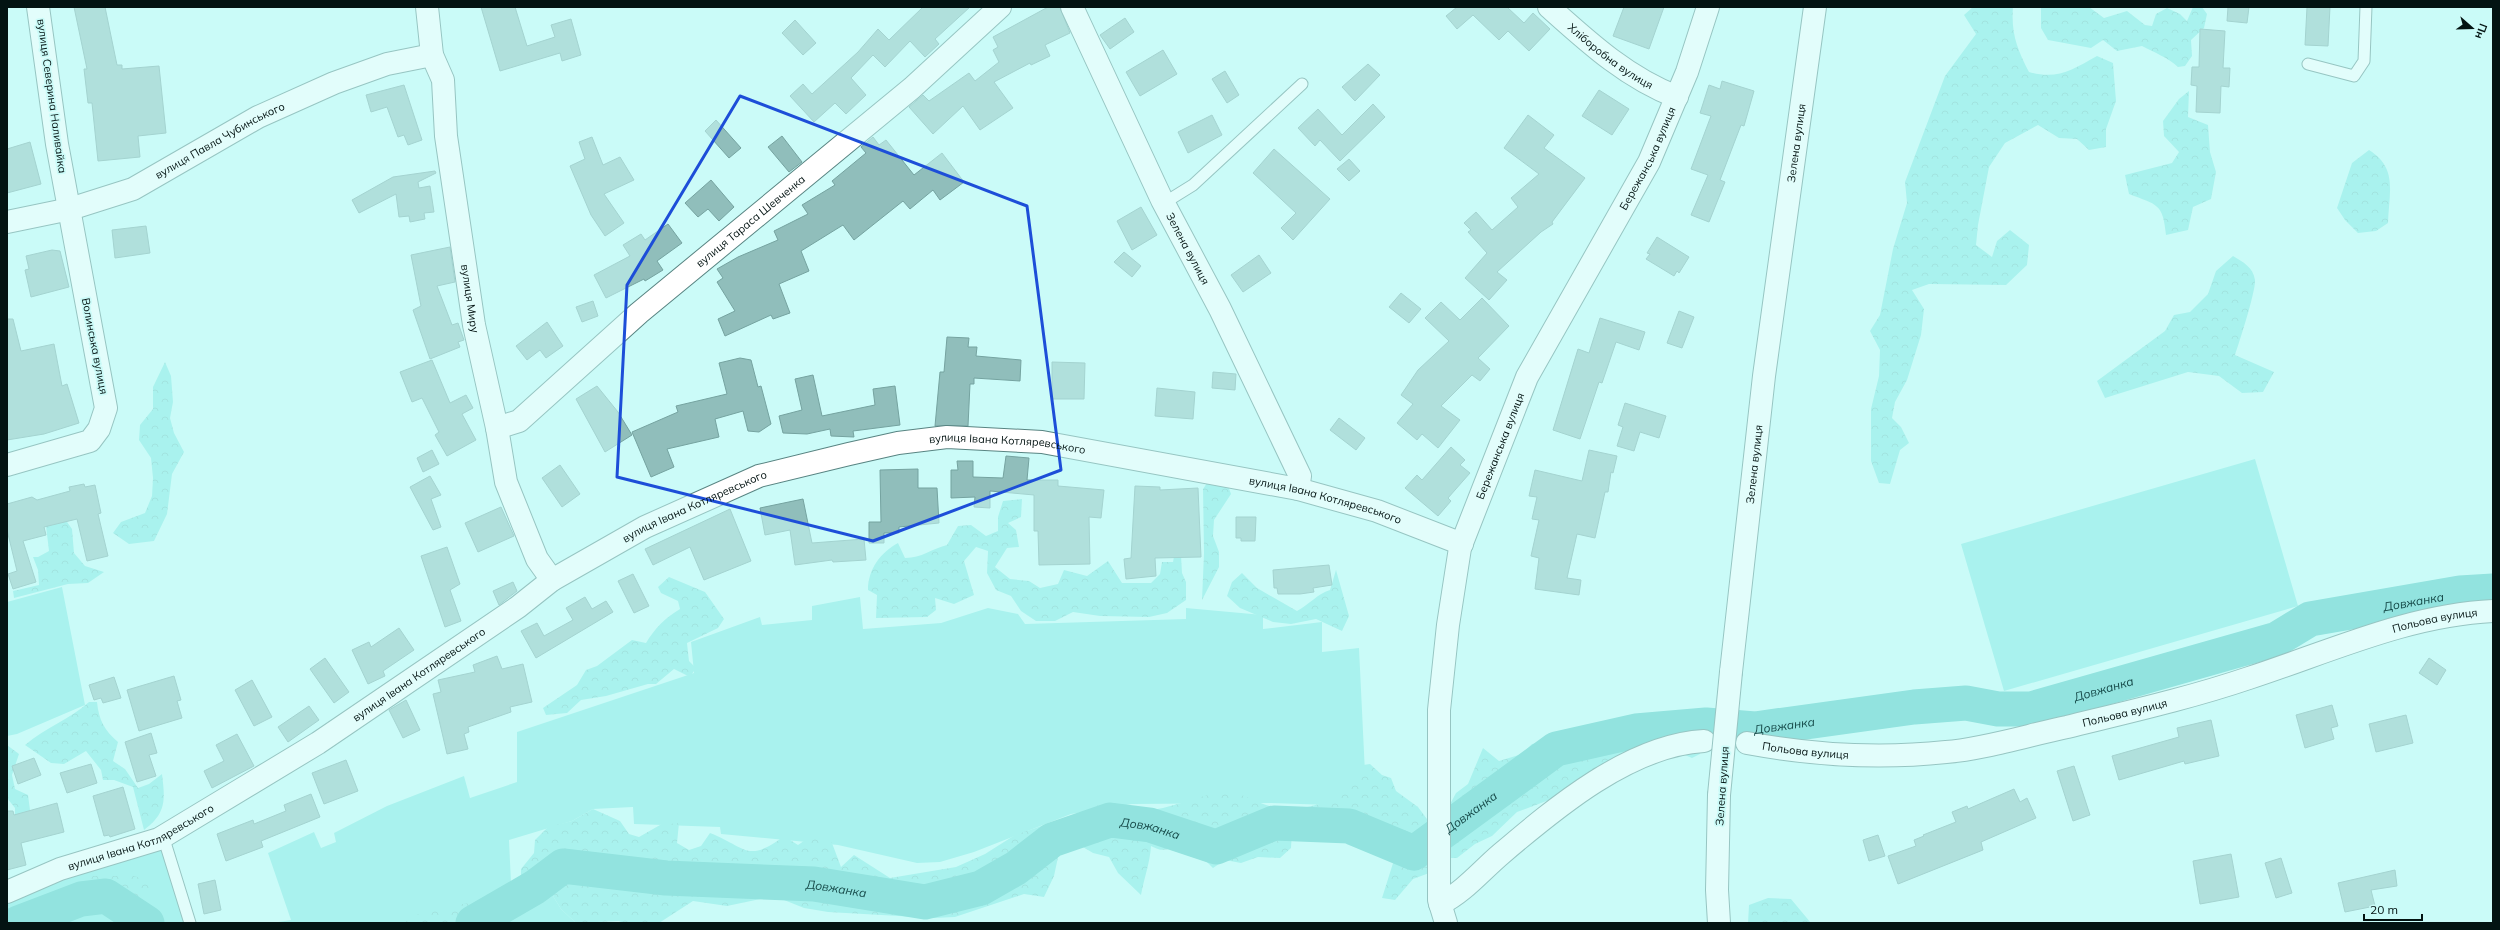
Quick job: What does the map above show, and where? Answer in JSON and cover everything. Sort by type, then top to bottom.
[{"type":"main road","name":"вулиця Северина Наливайка","points":[[38,7],[57,144],[70,209]]},
{"type":"main road","name":"вулиця Миру","points":[[427,7],[432,55],[443,80],[446,136],[459,236],[474,325],[497,428],[506,482],[537,559],[552,580]]},
{"type":"main road","name":"вулиця Тараса Шевченка","points":[[497,428],[520,421],[639,313],[900,98],[1000,7]]},
{"type":"main road","name":"Зелена вулиця","points":[[1072,7],[1164,203],[1220,309],[1300,476],[1298,489]]},
{"type":"main road","name":"Хліборобна вулиця","points":[[1549,7],[1589,42],[1635,76],[1654,88],[1677,97]]},
{"type":"main road","name":"Бережанська вулиця","points":[[1443,913],[1437,839],[1439,710],[1448,625],[1462,544],[1527,377],[1649,162],[1677,97],[1708,7]]},
{"type":"main road","name":"Зелена вулиця","points":[[1719,923],[1717,890],[1719,795],[1731,672],[1764,376],[1815,7]]},
{"type":"main road","name":"вулиця Павла Чубинського","points":[[7,222],[70,209],[134,189],[258,117],[334,83],[387,64],[432,55]]},
{"type":"main road","name":"Волинська вулиця","points":[[7,466],[90,441],[99,430],[106,408],[70,209]]},
{"type":"main road","name":"вулиця Івана Котляревського","points":[[7,892],[60,869],[163,836],[318,743],[518,607],[552,580],[657,521],[760,476],[898,443],[947,437],[1042,442],[1298,489],[1376,511],[1462,544]]},
{"type":"main road","name":"Польова вулиця","points":[[1747,743],[1845,756],[1947,752],[2137,710],[2230,685],[2322,654],[2379,632],[2444,617],[2493,611]]},
{"type":"main road","points":[[1443,913],[1456,896],[1501,854],[1555,810],[1599,780],[1643,756],[1692,742],[1704,742]]},
{"type":"lane","points":[[2308,64],[2354,76],[2364,61],[2366,7]]},
{"type":"lane","points":[[1164,203],[1180,195],[1214,167],[1302,84]]},
{"type":"lane","points":[[163,836],[190,923]]},
{"type":"highlighted area","points":[[740,96],[1027,206],[1061,470],[873,541],[617,477],[627,285]]},
{"type":"green space","points":[[1973,7],[2013,7],[2014,33],[2021,56],[2029,72],[2048,75],[2056,74],[2080,66],[2097,56],[2113,63],[2116,101],[2106,129],[2106,147],[2089,150],[2077,139],[2059,138],[2038,125],[2005,143],[1989,167],[1978,225],[1976,245],[1992,257],[1997,241],[2010,230],[2029,245],[2027,265],[2006,285],[1929,284],[1912,290],[1924,309],[1921,335],[1907,380],[1895,402],[1892,418],[1901,427],[1909,443],[1900,450],[1890,484],[1879,483],[1871,461],[1871,409],[1879,376],[1880,350],[1870,331],[1880,315],[1893,249],[1907,203],[1905,182],[1945,76],[1976,34],[1964,15]]},
{"type":"green space","points":[[2089,7],[2104,18],[2127,11],[2145,25],[2152,26],[2156,14],[2167,8],[2180,14],[2187,21],[2193,7],[2202,7],[2207,14],[2204,28],[2191,40],[2192,56],[2185,66],[2178,67],[2165,58],[2142,46],[2117,51],[2103,40],[2091,48],[2048,40],[2041,28],[2041,8]]},
{"type":"green space","points":[[2189,91],[2188,117],[2208,125],[2210,152],[2216,172],[2211,199],[2193,207],[2188,230],[2166,235],[2163,217],[2160,211],[2152,203],[2129,194],[2125,175],[2172,163],[2179,152],[2164,136],[2163,121],[2179,99]]},
{"type":"green space","points":[[2369,150],[2378,157],[2388,173],[2390,191],[2388,223],[2376,231],[2358,233],[2345,220],[2337,208],[2352,163]]},
{"type":"green space","points":[[2233,256],[2250,268],[2255,280],[2250,305],[2235,355],[2274,372],[2263,392],[2242,393],[2219,376],[2188,372],[2105,398],[2097,381],[2165,331],[2174,315],[2190,312],[2208,294],[2216,271]]},
{"type":"green space","points":[[165,362],[171,376],[173,402],[170,418],[174,433],[184,452],[172,474],[167,514],[154,541],[129,544],[113,533],[121,522],[145,513],[152,496],[153,478],[151,458],[139,440],[140,425],[153,409],[153,387]]},
{"type":"green space","points":[[2255,459],[2298,606],[2004,691],[1961,544]]},
{"type":"green space","points":[[1211,477],[1226,480],[1231,494],[1214,520],[1213,536],[1219,552],[1219,567],[1202,600],[1204,553],[1203,489]]},
{"type":"green space","points":[[51,499],[72,529],[74,553],[85,566],[104,572],[88,583],[68,584],[14,598],[13,591],[39,585],[38,570],[33,557],[38,557],[49,551],[43,501]]},
{"type":"green space","points":[[1022,499],[1021,517],[1008,523],[1016,530],[1019,547],[1007,548],[995,567],[1010,579],[1029,581],[1040,588],[1058,584],[1064,570],[1087,576],[1108,561],[1122,583],[1151,583],[1160,574],[1162,562],[1173,562],[1176,546],[1181,555],[1182,573],[1186,582],[1186,600],[1167,613],[1149,617],[1100,616],[1073,612],[1055,621],[1036,621],[1021,611],[1011,596],[996,590],[987,573],[988,551],[976,547],[964,561],[974,595],[954,604],[935,598],[936,610],[927,617],[876,618],[877,595],[868,590],[870,575],[881,556],[886,551],[898,543],[905,558],[922,555],[947,545],[958,526],[971,525],[986,536],[998,531],[998,517],[1003,501]]},
{"type":"green space","points":[[1336,570],[1349,616],[1342,631],[1316,619],[1291,624],[1273,622],[1240,608],[1227,596],[1232,582],[1242,573],[1257,588],[1297,611],[1321,594],[1330,590]]},
{"type":"green space","points":[[669,577],[705,592],[724,619],[718,628],[687,643],[689,661],[696,668],[690,677],[674,669],[656,684],[648,684],[606,696],[581,700],[567,713],[546,715],[543,708],[577,685],[586,670],[597,666],[632,640],[646,643],[661,624],[680,609],[678,601],[661,593],[658,587]]},
{"type":"green space","points":[[62,587],[85,705],[17,734],[7,736],[7,602]]},
{"type":"green space","points":[[860,597],[863,629],[941,623],[988,608],[1018,614],[1025,624],[1186,619],[1186,608],[1263,615],[1263,629],[1322,622],[1322,652],[1359,648],[1365,773],[1329,805],[1271,803],[1132,804],[1071,814],[974,852],[940,862],[917,863],[838,845],[721,834],[720,827],[634,824],[633,807],[593,809],[572,821],[509,840],[511,883],[521,879],[553,896],[561,909],[576,923],[272,923],[291,920],[268,853],[314,832],[321,848],[336,842],[334,833],[387,806],[464,776],[470,798],[517,782],[517,732],[694,673],[691,642],[760,617],[762,625],[812,620],[812,606]]},
{"type":"green space","points":[[89,702],[97,702],[99,714],[103,724],[118,742],[113,761],[125,769],[138,788],[149,784],[162,774],[164,791],[163,805],[157,818],[144,830],[133,787],[114,780],[103,780],[101,770],[86,751],[64,764],[51,763],[25,745],[41,733],[74,714]]},
{"type":"green space","points":[[1669,713],[1688,716],[1701,733],[1700,754],[1692,758],[1680,753],[1576,782],[1549,800],[1517,812],[1492,836],[1475,844],[1457,858],[1446,858],[1448,808],[1456,793],[1468,784],[1483,748],[1499,761],[1522,754],[1532,744],[1546,742],[1561,754],[1573,752],[1584,739],[1594,732],[1623,728],[1638,716]]},
{"type":"green space","points":[[7,745],[19,754],[12,775],[15,789],[28,795],[30,810],[24,829],[15,818],[15,808],[7,798]]},
{"type":"green space","points":[[1370,764],[1382,775],[1391,778],[1396,791],[1418,807],[1427,819],[1430,832],[1423,853],[1432,872],[1413,879],[1395,900],[1382,898],[1394,860],[1378,850],[1367,827],[1344,833],[1324,830],[1292,829],[1291,848],[1280,858],[1258,857],[1241,863],[1225,860],[1213,868],[1201,857],[1189,850],[1162,850],[1151,846],[1141,895],[1118,873],[1109,857],[1093,853],[1078,844],[1080,819],[1096,806],[1120,799],[1134,810],[1144,811],[1168,807],[1216,793],[1232,792],[1268,806],[1287,809],[1300,808],[1313,806],[1338,795],[1357,777],[1363,765]]},
{"type":"green space","points":[[593,809],[620,821],[629,834],[639,837],[660,825],[679,823],[677,843],[689,850],[701,846],[710,833],[739,847],[754,851],[772,844],[784,836],[798,845],[811,836],[829,835],[841,867],[854,855],[890,878],[956,867],[985,854],[1015,835],[1047,824],[1060,848],[1054,876],[1044,897],[1024,894],[955,917],[934,918],[828,912],[804,908],[774,896],[727,906],[693,901],[659,923],[623,923],[619,921],[576,923],[561,909],[553,896],[521,879],[521,869],[534,853],[535,840],[548,827],[572,821]]},
{"type":"green space","points":[[159,839],[190,923],[7,923],[7,892]]},
{"type":"green space","points":[[89,876],[134,876],[150,881],[152,894],[139,903],[101,903],[68,898],[61,892]]},
{"type":"green space","points":[[515,891],[471,923],[404,923],[423,912],[432,909],[482,900]]},
{"type":"green space","points":[[1768,898],[1791,899],[1811,923],[1748,923],[1749,905]]},
{"type":"green space","points":[[23,900],[58,912],[50,923],[7,923],[7,904]]},
{"type":"building","points":[[74,7],[105,7],[117,65],[122,65],[122,69],[159,66],[166,133],[138,136],[140,157],[98,161],[92,103],[88,103],[84,69],[87,69]]},
{"type":"building","points":[[481,7],[515,7],[527,46],[555,37],[551,25],[571,19],[581,55],[562,61],[560,53],[500,71]]},
{"type":"building","points":[[923,7],[970,7],[935,39],[939,44],[925,57],[910,41],[885,67],[873,55],[851,78],[866,95],[846,114],[835,103],[814,122],[790,96],[803,84],[812,94],[858,52],[878,29],[889,40]]},
{"type":"building","points":[[1048,7],[1060,7],[1070,33],[1045,45],[1050,56],[1031,65],[1030,63],[994,82],[1013,108],[980,130],[963,106],[933,134],[909,107],[923,95],[929,101],[969,73],[975,81],[999,62],[993,50],[998,47],[993,37]]},
{"type":"building","points":[[1457,7],[1507,7],[1524,23],[1533,13],[1550,29],[1529,51],[1508,31],[1499,40],[1473,15],[1457,29],[1446,16]]},
{"type":"building","points":[[1624,7],[1664,7],[1649,49],[1613,36]]},
{"type":"building","points":[[2228,7],[2249,7],[2247,23],[2227,21]]},
{"type":"building","points":[[2307,7],[2330,7],[2328,46],[2305,45]]},
{"type":"building","points":[[1125,18],[1134,32],[1110,49],[1100,35]]},
{"type":"building","points":[[795,20],[816,43],[803,55],[782,33]]},
{"type":"building","points":[[2200,29],[2225,31],[2223,68],[2230,68],[2229,87],[2221,86],[2220,113],[2196,112],[2197,86],[2191,85],[2192,67],[2199,67]]},
{"type":"building","points":[[1163,50],[1177,74],[1140,96],[1126,72]]},
{"type":"building","points":[[1368,64],[1380,75],[1355,101],[1342,87]]},
{"type":"building","points":[[1225,71],[1239,95],[1227,103],[1212,79]]},
{"type":"building","points":[[1722,81],[1754,91],[1744,126],[1741,125],[1720,180],[1725,182],[1709,222],[1691,215],[1708,175],[1691,169],[1711,116],[1700,113],[1709,85],[1720,89]]},
{"type":"building","points":[[404,85],[422,140],[408,145],[404,135],[398,137],[387,107],[371,112],[366,95]]},
{"type":"building","points":[[1599,90],[1629,109],[1612,135],[1582,116]]},
{"type":"building","points":[[1373,104],[1385,117],[1340,161],[1320,140],[1315,146],[1298,128],[1318,109],[1342,135]]},
{"type":"building","points":[[1212,115],[1222,135],[1188,153],[1178,132]]},
{"type":"building","points":[[1528,115],[1554,135],[1544,148],[1585,178],[1552,222],[1553,224],[1541,232],[1497,272],[1507,280],[1489,300],[1465,278],[1487,253],[1468,232],[1471,230],[1464,223],[1476,212],[1492,230],[1518,207],[1511,198],[1539,174],[1504,148]]},
{"type":"building","points":[[716,120],[741,148],[729,158],[705,131]]},
{"type":"building","points":[[782,136],[802,162],[789,172],[768,147]]},
{"type":"building","points":[[592,137],[603,165],[620,157],[634,180],[604,194],[624,223],[605,236],[591,215],[570,166],[585,159],[579,142]]},
{"type":"building","points":[[873,137],[879,145],[886,140],[914,175],[942,153],[964,182],[940,200],[933,190],[910,209],[903,201],[854,240],[843,225],[801,251],[809,271],[779,284],[790,313],[773,319],[771,315],[725,336],[718,319],[735,311],[717,282],[723,278],[717,269],[738,257],[778,240],[774,231],[808,214],[802,205],[835,185],[832,181],[866,153],[861,147]]},
{"type":"building","points":[[30,142],[41,184],[7,193],[7,149]]},
{"type":"building","points":[[1274,149],[1330,199],[1293,240],[1281,228],[1296,213],[1253,173]]},
{"type":"building","points":[[1349,159],[1360,171],[1349,181],[1337,169]]},
{"type":"building","points":[[435,171],[436,173],[418,182],[419,188],[430,186],[434,212],[424,213],[425,219],[410,222],[409,216],[399,217],[396,194],[359,213],[352,200],[393,177]]},
{"type":"building","points":[[711,180],[734,207],[719,221],[708,209],[698,217],[685,203]]},
{"type":"building","points":[[1141,207],[1157,235],[1132,250],[1117,221]]},
{"type":"building","points":[[668,224],[682,243],[657,261],[663,270],[645,281],[644,279],[606,298],[594,275],[630,256],[623,245],[641,234],[645,240]]},
{"type":"building","points":[[146,226],[150,253],[115,258],[112,230]]},
{"type":"building","points":[[1657,237],[1689,257],[1679,273],[1677,271],[1674,276],[1646,259],[1650,254],[1647,253]]},
{"type":"building","points":[[450,247],[455,282],[437,286],[452,325],[458,323],[464,340],[458,342],[460,347],[430,359],[413,310],[421,306],[411,255]]},
{"type":"building","points":[[52,250],[60,251],[69,287],[31,297],[25,270],[29,269],[26,256]]},
{"type":"building","points":[[1124,252],[1141,266],[1132,277],[1114,262]]},
{"type":"building","points":[[1259,255],[1271,273],[1243,292],[1231,275]]},
{"type":"building","points":[[1401,293],[1421,309],[1409,323],[1389,307]]},
{"type":"building","points":[[1482,298],[1509,326],[1478,358],[1490,369],[1480,381],[1472,375],[1441,406],[1460,420],[1438,448],[1422,434],[1417,440],[1397,423],[1413,404],[1401,395],[1418,370],[1449,341],[1425,318],[1441,302],[1460,320]]},
{"type":"building","points":[[593,301],[598,316],[582,322],[576,307]]},
{"type":"building","points":[[1679,311],[1694,317],[1682,348],[1667,343]]},
{"type":"building","points":[[1600,318],[1645,332],[1639,350],[1616,342],[1602,383],[1599,382],[1580,439],[1553,430],[1578,349],[1589,353]]},
{"type":"building","points":[[7,319],[13,319],[21,351],[54,344],[62,386],[67,384],[79,423],[44,434],[7,440]]},
{"type":"building","points":[[547,322],[563,346],[546,358],[540,350],[527,360],[516,346]]},
{"type":"building","points":[[947,337],[969,338],[968,347],[977,347],[976,356],[1021,360],[1020,381],[974,378],[974,384],[970,384],[968,426],[935,426],[940,372],[944,372]]},
{"type":"building","points":[[740,358],[751,360],[758,387],[761,386],[771,424],[759,432],[748,431],[743,411],[715,419],[719,437],[667,449],[674,467],[651,477],[632,432],[678,412],[676,406],[727,394],[719,363]]},
{"type":"building","points":[[432,360],[450,403],[466,395],[473,408],[462,414],[476,440],[447,456],[435,435],[439,432],[422,398],[412,402],[400,372]]},
{"type":"building","points":[[1052,362],[1085,363],[1084,399],[1052,399]]},
{"type":"building","points":[[1213,372],[1236,374],[1235,390],[1212,388]]},
{"type":"building","points":[[813,375],[822,416],[875,405],[873,389],[895,386],[900,425],[853,431],[854,437],[831,436],[830,429],[807,434],[783,433],[779,416],[802,410],[795,379]]},
{"type":"building","points":[[597,386],[618,412],[632,435],[605,452],[576,399]]},
{"type":"building","points":[[1157,388],[1195,392],[1193,419],[1155,416]]},
{"type":"building","points":[[1625,403],[1666,416],[1659,438],[1640,432],[1634,451],[1617,446],[1623,427],[1618,425]]},
{"type":"building","points":[[1339,418],[1365,438],[1356,450],[1330,430]]},
{"type":"building","points":[[1451,447],[1465,460],[1460,465],[1470,473],[1448,498],[1451,501],[1438,516],[1405,488],[1417,475],[1422,480]]},
{"type":"building","points":[[432,450],[439,464],[423,472],[417,458]]},
{"type":"building","points":[[1589,450],[1617,456],[1613,473],[1611,472],[1608,492],[1605,492],[1595,538],[1577,534],[1567,578],[1581,580],[1579,595],[1535,589],[1539,558],[1531,556],[1539,520],[1532,519],[1537,497],[1529,496],[1535,470],[1582,481]]},
{"type":"building","points":[[1006,456],[1029,458],[1027,480],[1058,480],[1058,486],[1104,490],[1101,518],[1089,517],[1090,564],[1039,565],[1038,531],[1034,531],[1034,495],[990,491],[990,508],[974,507],[975,497],[951,498],[951,470],[958,470],[957,461],[973,461],[973,477],[1003,478]]},
{"type":"building","points":[[560,465],[580,494],[562,507],[542,478]]},
{"type":"building","points":[[918,469],[918,488],[937,488],[939,523],[899,527],[899,533],[884,533],[884,543],[869,543],[869,522],[881,522],[880,470]]},
{"type":"building","points":[[430,476],[441,495],[431,499],[441,527],[433,530],[410,487]]},
{"type":"building","points":[[84,484],[85,487],[95,485],[101,513],[98,514],[108,556],[87,561],[77,519],[44,527],[46,535],[23,541],[36,582],[13,589],[8,574],[17,571],[7,530],[7,504],[32,497],[37,500],[70,491],[69,487]]},
{"type":"building","points":[[1135,486],[1160,487],[1160,490],[1198,488],[1201,557],[1155,558],[1156,576],[1126,579],[1124,559],[1131,558]]},
{"type":"building","points":[[803,499],[812,543],[864,539],[866,560],[833,562],[832,560],[795,565],[790,530],[765,535],[760,508]]},
{"type":"building","points":[[501,507],[514,536],[478,552],[465,523]]},
{"type":"building","points":[[730,509],[751,561],[704,580],[690,547],[653,565],[645,549]]},
{"type":"building","points":[[1236,517],[1256,517],[1255,541],[1241,541],[1241,538],[1236,538]]},
{"type":"building","points":[[447,547],[460,584],[450,590],[461,621],[445,627],[421,556]]},
{"type":"building","points":[[1329,565],[1332,585],[1313,588],[1314,592],[1300,594],[1278,594],[1277,588],[1274,588],[1273,570]]},
{"type":"building","points":[[633,574],[649,606],[634,613],[618,581]]},
{"type":"building","points":[[513,582],[517,591],[499,605],[493,591]]},
{"type":"building","points":[[585,597],[592,609],[606,601],[613,612],[536,658],[521,631],[537,623],[544,636],[573,620],[566,608]]},
{"type":"building","points":[[399,628],[414,650],[383,671],[385,676],[368,684],[352,650],[369,642],[371,647]]},
{"type":"building","points":[[497,656],[502,669],[523,664],[532,702],[510,707],[511,712],[468,727],[469,732],[464,734],[468,749],[447,754],[433,694],[441,692],[438,680],[475,672],[473,665]]},
{"type":"building","points":[[325,658],[349,692],[334,703],[310,669]]},
{"type":"building","points":[[2429,658],[2446,670],[2437,685],[2419,673]]},
{"type":"building","points":[[174,676],[181,700],[177,701],[182,718],[139,731],[127,690]]},
{"type":"building","points":[[114,677],[121,698],[103,703],[101,698],[94,700],[89,685]]},
{"type":"building","points":[[252,680],[272,717],[254,726],[235,690]]},
{"type":"building","points":[[406,700],[420,730],[403,738],[389,710]]},
{"type":"building","points":[[2332,705],[2338,726],[2331,728],[2334,739],[2305,748],[2296,715]]},
{"type":"building","points":[[309,706],[319,720],[288,742],[278,727]]},
{"type":"building","points":[[2406,715],[2413,743],[2376,752],[2369,724]]},
{"type":"building","points":[[2211,720],[2219,756],[2185,764],[2184,761],[2119,780],[2112,756],[2179,737],[2177,728]]},
{"type":"building","points":[[151,733],[157,753],[149,755],[156,776],[137,782],[125,742]]},
{"type":"building","points":[[237,734],[254,766],[212,788],[204,771],[224,761],[216,745]]},
{"type":"building","points":[[34,758],[41,775],[18,784],[12,766]]},
{"type":"building","points":[[346,760],[358,791],[324,804],[312,773]]},
{"type":"building","points":[[91,764],[97,783],[67,793],[60,773]]},
{"type":"building","points":[[2074,766],[2090,815],[2073,821],[2057,771]]},
{"type":"building","points":[[123,787],[135,829],[110,837],[109,835],[104,836],[93,796]]},
{"type":"building","points":[[2014,789],[2020,802],[2027,798],[2036,818],[1981,842],[1983,850],[1898,884],[1888,856],[1916,846],[1914,840],[1956,822],[1952,812],[1967,806],[1968,809]]},
{"type":"building","points":[[311,794],[320,817],[261,841],[263,847],[226,861],[217,834],[253,820],[254,824],[286,811],[284,805]]},
{"type":"building","points":[[57,803],[64,832],[21,843],[26,865],[7,870],[7,811],[13,811],[14,815]]},
{"type":"building","points":[[1878,835],[1885,856],[1869,861],[1863,840]]},
{"type":"building","points":[[2231,854],[2239,897],[2200,904],[2193,861]]},
{"type":"building","points":[[2281,858],[2292,893],[2276,898],[2265,863]]},
{"type":"building","points":[[2395,870],[2397,886],[2371,890],[2375,906],[2345,912],[2338,883]]},
{"type":"building","points":[[215,880],[221,910],[204,914],[198,884]]},
{"type":"waterway","name":"Довжанка","points":[[473,923],[535,887],[563,866],[666,878],[814,884],[925,902],[981,888],[1016,868],[1052,840],[1110,820],[1150,825],[1216,847],[1274,823],[1349,826],[1414,853],[1556,749],[1636,731],[1706,725],[1755,729],[1914,707],[1966,703],[1998,709],[2031,709],[2277,639],[2310,619],[2460,593],[2493,591]]},
{"type":"waterway","name":"Довжанка","points":[[18,923],[81,899],[106,896],[147,923]]}]
